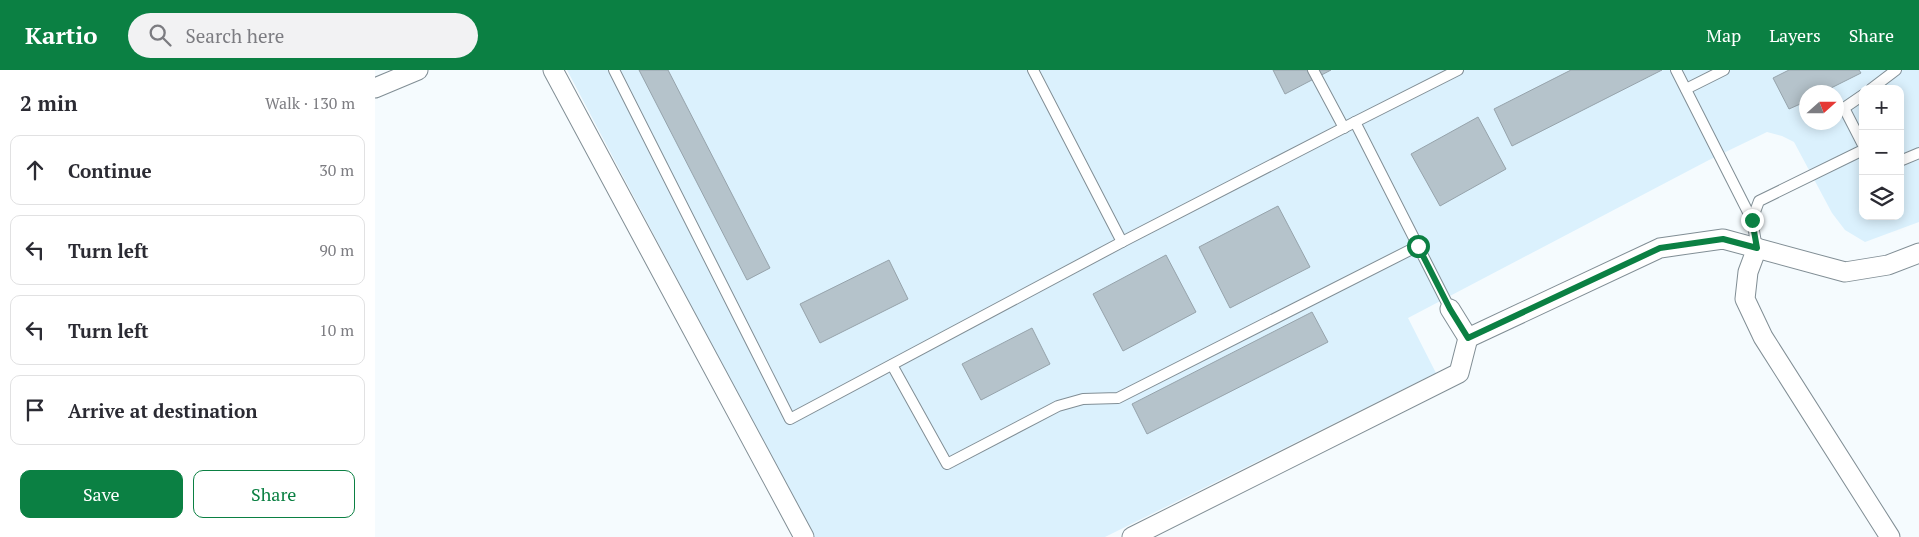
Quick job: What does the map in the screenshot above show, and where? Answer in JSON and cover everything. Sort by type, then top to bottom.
[{"type":"street","points":[[375,88],[418,70]]},
{"type":"street","points":[[553,70],[804,537]]},
{"type":"street","points":[[1468,338],[1660,248],[1723,239],[1845,272],[1889,265],[1919,254]]},
{"type":"street","points":[[1757,248],[1747,272],[1745,299],[1763,337],[1890,537]]},
{"type":"street","points":[[1132,537],[1459,373],[1468,338],[1450,309]]},
{"type":"lane","points":[[614,70],[791,419],[1122,242],[1458,70]]},
{"type":"lane","points":[[1033,70],[1122,242]]},
{"type":"lane","points":[[1313,70],[1344,128]]},
{"type":"lane","points":[[1676,70],[1752,220],[1757,248]]},
{"type":"lane","points":[[1686,89],[1724,70]]},
{"type":"lane","points":[[1876,85],[1896,70]]},
{"type":"lane","points":[[1859,98],[1844,108],[1859,137]]},
{"type":"lane","points":[[1355,122],[1450,309]]},
{"type":"lane","points":[[1752,220],[1759,201],[1859,152]]},
{"type":"lane","points":[[1904,159],[1919,153]]},
{"type":"lane","points":[[892,365],[947,464],[1058,406],[1083,399],[1118,398],[1418,246]]},
{"type":"shaded area","points":[[567,70],[1919,70],[1919,222],[1865,242],[1845,230],[1832,213],[1794,142],[1767,132],[1709,160],[1408,318],[1436,373],[1105,537],[813,537]]},
{"type":"building","points":[[639,70],[668,70],[770,268],[747,280]]},
{"type":"building","points":[[1273,70],[1331,70],[1285,94]]},
{"type":"building","points":[[1571,70],[1662,70],[1512,146],[1494,109]]},
{"type":"building","points":[[1789,70],[1859,70],[1861,73],[1837,85],[1799,85],[1799,105],[1789,109],[1773,78]]},
{"type":"building","points":[[1478,117],[1506,169],[1440,206],[1411,154]]},
{"type":"building","points":[[1278,206],[1310,267],[1230,308],[1199,247]]},
{"type":"building","points":[[1166,255],[1196,312],[1123,351],[1093,294]]},
{"type":"building","points":[[889,260],[908,299],[820,343],[800,304]]},
{"type":"building","points":[[1312,312],[1328,342],[1147,434],[1132,404]]},
{"type":"building","points":[[1032,328],[1050,364],[981,400],[962,364]]},
{"type":"route","points":[[1418,246],[1450,309],[1468,338],[1660,248],[1723,239],[1757,248],[1752,220]]}]
